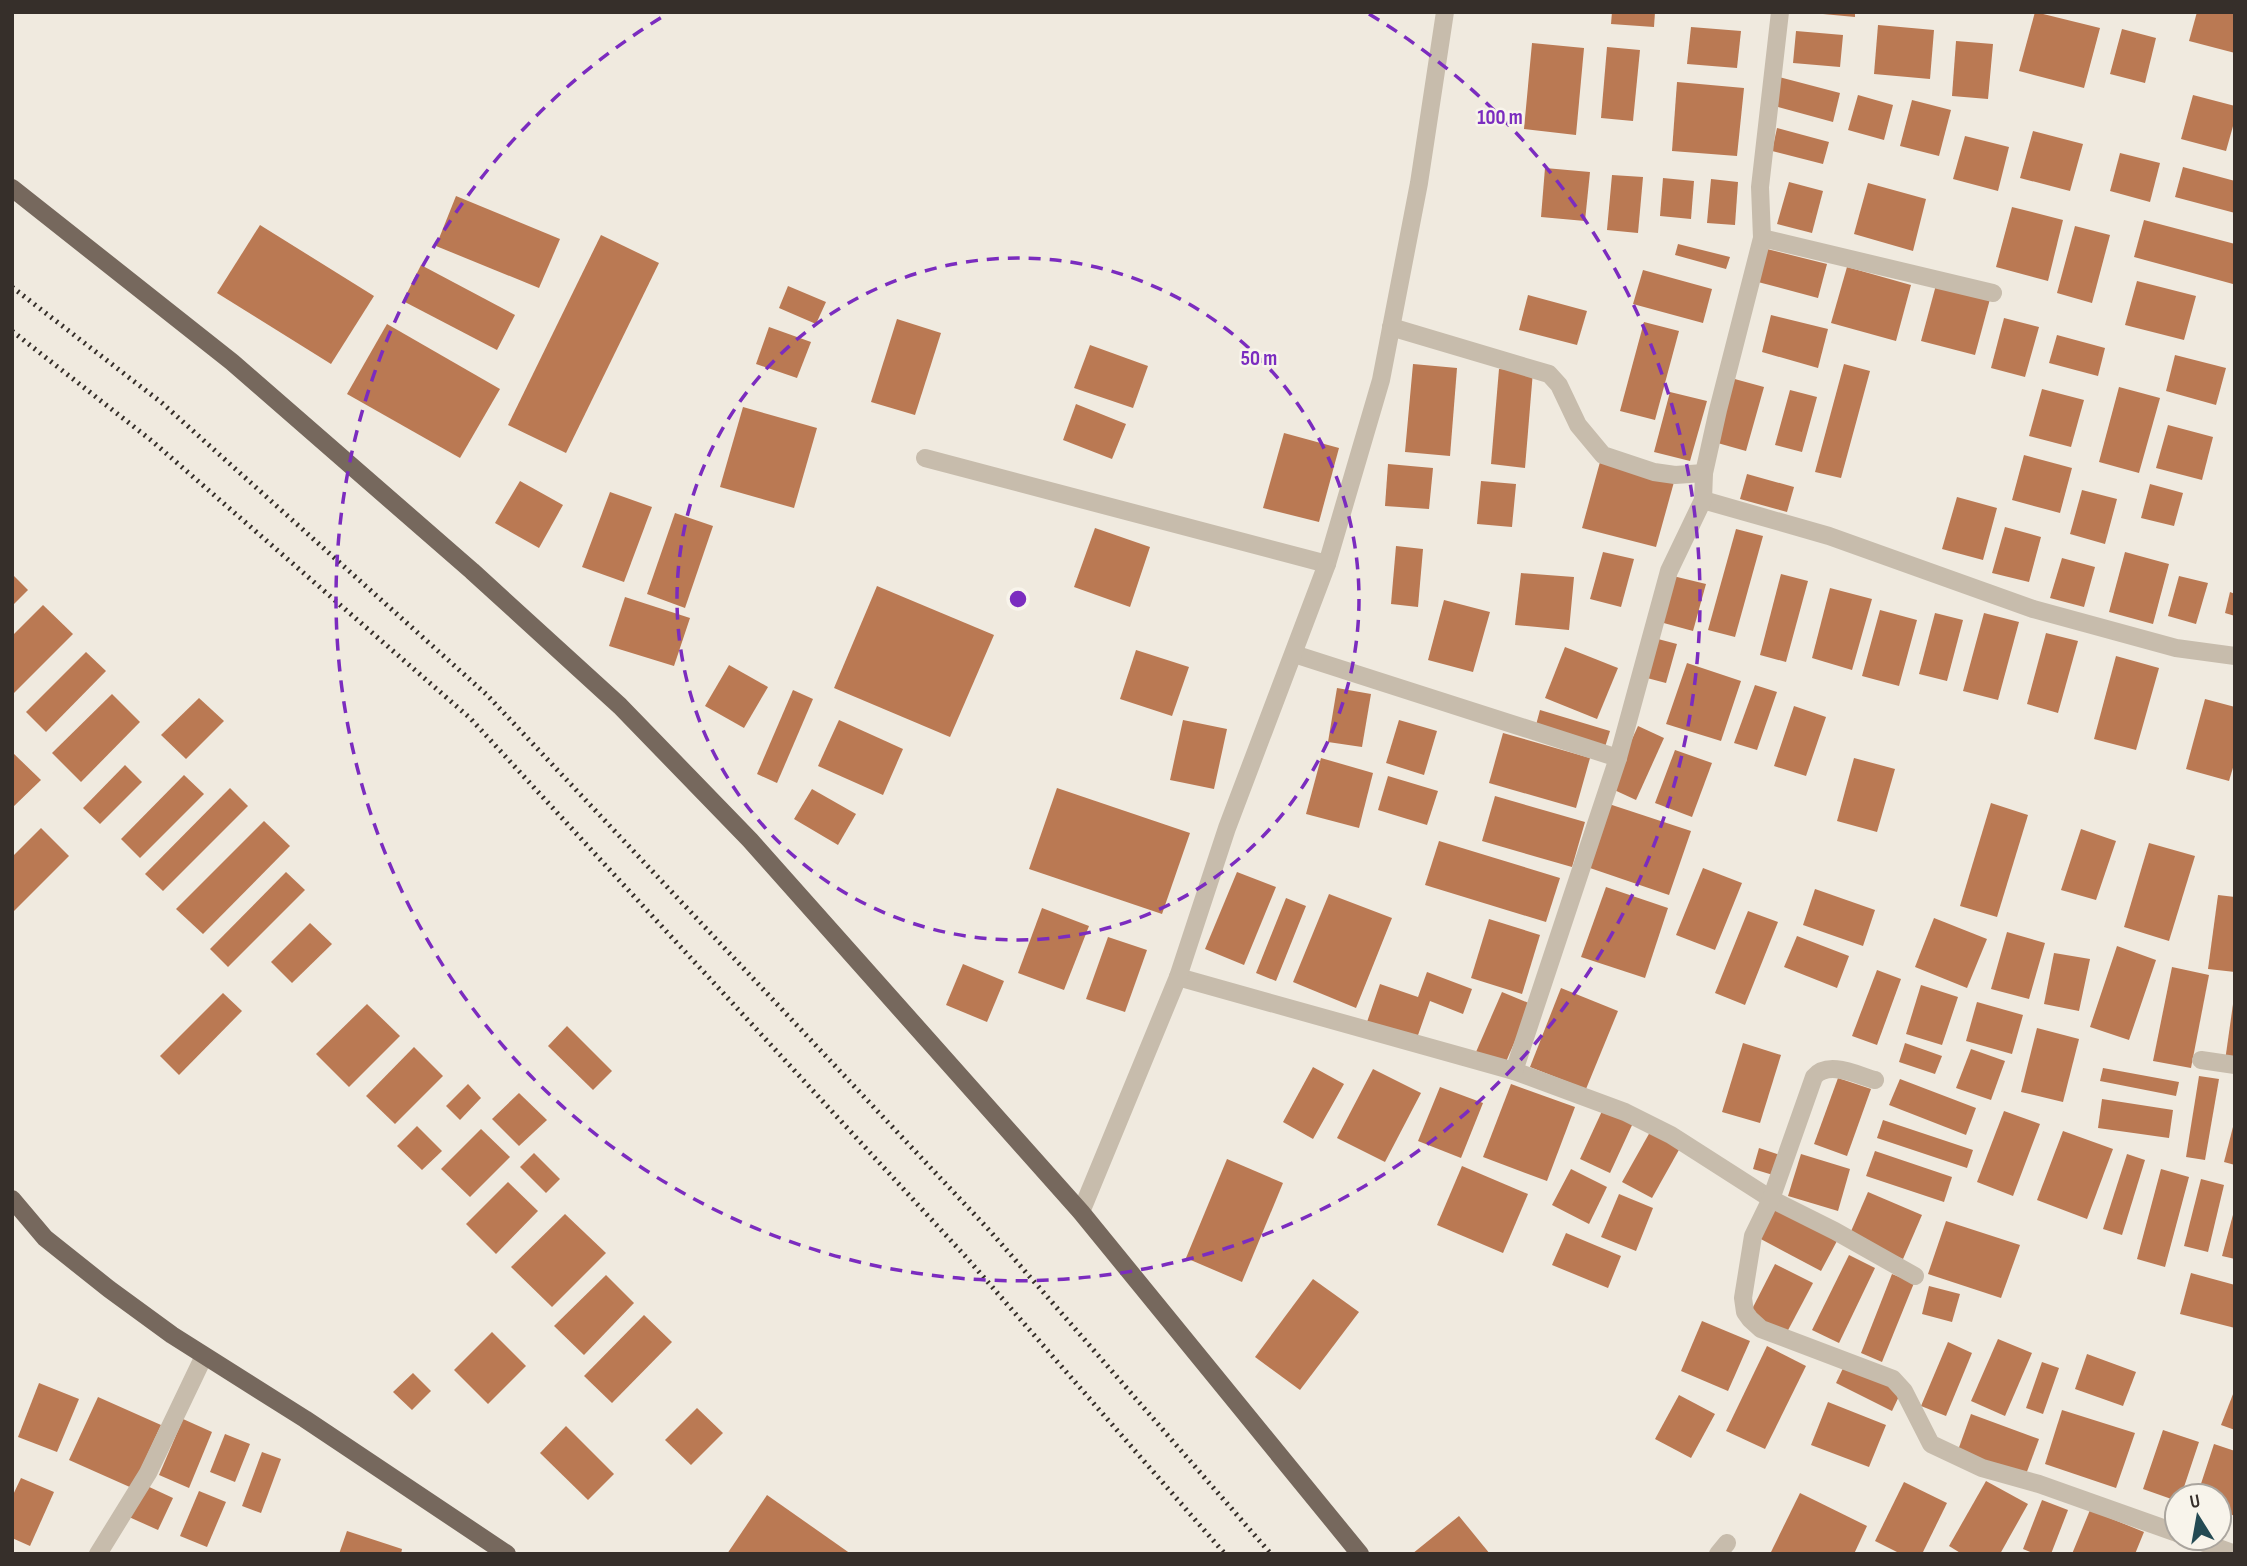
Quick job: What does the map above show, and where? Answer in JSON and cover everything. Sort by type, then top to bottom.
[{"type":"main road","points":[[12,188],[232,362],[472,571],[620,706],[750,839],[1081,1212],[1360,1554]]},
{"type":"main road","points":[[12,1199],[45,1238],[109,1289],[204,1356],[305,1419],[507,1554]]},
{"type":"street","points":[[1081,1212],[1178,977],[1227,828],[1327,564],[1381,380],[1419,183],[1445,12]]},
{"type":"street","points":[[1514,1071],[1618,758],[1669,571],[1703,500],[1704,473],[1762,238],[1760,187],[1780,12]]},
{"type":"street","points":[[1762,238],[1993,293]]},
{"type":"street","points":[[1391,327],[1549,374],[1559,385],[1578,425],[1603,455],[1654,472],[1675,475],[1704,473]]},
{"type":"street","points":[[925,458],[1327,564]]},
{"type":"street","points":[[1703,500],[1829,536],[2033,609],[2176,648],[2235,656]]},
{"type":"street","points":[[1294,654],[1618,758]]},
{"type":"street","points":[[1178,977],[1514,1071],[1625,1112],[1671,1135],[1771,1199],[1915,1276]]},
{"type":"street","points":[[2201,1060],[2235,1065]]},
{"type":"street","points":[[1875,1080],[1829,1068],[1818,1071],[1814,1077],[1771,1199],[1753,1236],[1743,1298],[1749,1319],[1761,1329],[1893,1379],[1904,1391],[1931,1444],[1982,1468],[2039,1484],[2163,1528]]},
{"type":"street","points":[[98,1554],[148,1473],[204,1356]]},
{"type":"building","points":[[1612,12],[1655,12],[1654,27],[1611,24]]},
{"type":"building","points":[[1855,12],[1855,17],[1823,14]]},
{"type":"building","points":[[2035,12],[2100,28],[2084,88],[2019,71]]},
{"type":"building","points":[[2197,12],[2235,12],[2235,53],[2189,41]]},
{"type":"building","points":[[1878,25],[1934,30],[1930,79],[1874,74]]},
{"type":"building","points":[[1691,27],[1741,31],[1737,68],[1687,64]]},
{"type":"building","points":[[2122,29],[2156,38],[2145,83],[2110,74]]},
{"type":"building","points":[[1796,31],[1843,35],[1840,67],[1793,63]]},
{"type":"building","points":[[1956,41],[1993,44],[1988,99],[1952,96]]},
{"type":"building","points":[[1532,43],[1584,48],[1576,135],[1524,129]]},
{"type":"building","points":[[1607,47],[1640,50],[1633,121],[1601,118]]},
{"type":"building","points":[[1779,77],[1840,93],[1833,122],[1771,105]]},
{"type":"building","points":[[1677,82],[1744,88],[1737,156],[1672,151]]},
{"type":"building","points":[[1858,95],[1893,105],[1884,140],[1848,130]]},
{"type":"building","points":[[2193,95],[2235,106],[2235,119],[2226,151],[2181,139]]},
{"type":"building","points":[[1912,100],[1951,110],[1939,156],[1900,146]]},
{"type":"building","points":[[1777,128],[1829,142],[1823,164],[1772,151]]},
{"type":"building","points":[[2033,131],[2083,144],[2070,191],[2020,178]]},
{"type":"building","points":[[1965,136],[2009,147],[1998,191],[1953,179]]},
{"type":"building","points":[[2120,153],[2160,163],[2150,202],[2110,191]]},
{"type":"building","points":[[2183,167],[2235,181],[2235,213],[2175,197]]},
{"type":"building","points":[[1545,168],[1590,172],[1585,221],[1541,217]]},
{"type":"building","points":[[1612,175],[1643,177],[1638,233],[1607,230]]},
{"type":"building","points":[[1663,178],[1694,181],[1691,219],[1660,216]]},
{"type":"building","points":[[1711,179],[1738,182],[1735,225],[1707,223]]},
{"type":"building","points":[[1789,182],[1823,191],[1812,233],[1777,224]]},
{"type":"building","points":[[1868,183],[1926,199],[1913,251],[1854,234]]},
{"type":"building","points":[[456,196],[560,239],[539,288],[436,246]]},
{"type":"building","points":[[2012,207],[2063,220],[2048,281],[1996,267]]},
{"type":"building","points":[[2144,220],[2235,244],[2233,284],[2134,257]]},
{"type":"building","points":[[260,225],[374,296],[331,364],[217,293]]},
{"type":"building","points":[[2075,226],[2110,235],[2092,303],[2057,293]]},
{"type":"building","points":[[601,235],[659,263],[566,453],[508,425]]},
{"type":"building","points":[[1678,244],[1730,257],[1726,269],[1675,255]]},
{"type":"building","points":[[1767,249],[1827,264],[1818,298],[1758,282]]},
{"type":"building","points":[[421,265],[515,315],[497,350],[403,301]]},
{"type":"building","points":[[1847,267],[1911,285],[1896,341],[1831,323]]},
{"type":"building","points":[[1643,270],[1712,289],[1703,323],[1633,304]]},
{"type":"building","points":[[2137,281],[2196,296],[2184,340],[2125,325]]},
{"type":"building","points":[[1936,285],[1990,299],[1975,355],[1921,341]]},
{"type":"building","points":[[788,286],[826,302],[816,324],[779,308]]},
{"type":"building","points":[[1528,295],[1587,311],[1577,345],[1519,330]]},
{"type":"building","points":[[1771,315],[1828,329],[1818,368],[1762,352]]},
{"type":"building","points":[[2004,318],[2039,327],[2025,377],[1991,368]]},
{"type":"building","points":[[897,319],[941,333],[915,415],[871,402]]},
{"type":"building","points":[[1644,322],[1679,331],[1655,420],[1620,411]]},
{"type":"building","points":[[387,324],[500,389],[460,458],[347,394]]},
{"type":"building","points":[[769,327],[811,342],[797,378],[756,364]]},
{"type":"building","points":[[2057,335],[2105,348],[2098,376],[2049,363]]},
{"type":"building","points":[[1090,345],[1148,366],[1133,408],[1074,388]]},
{"type":"building","points":[[2175,355],[2226,368],[2216,405],[2166,391]]},
{"type":"building","points":[[1413,364],[1457,368],[1450,456],[1405,452]]},
{"type":"building","points":[[1844,364],[1870,371],[1841,478],[1815,472]]},
{"type":"building","points":[[1499,369],[1533,371],[1525,468],[1491,464]]},
{"type":"building","points":[[1731,378],[1764,387],[1746,451],[1714,442]]},
{"type":"building","points":[[2119,387],[2160,398],[2139,473],[2099,462]]},
{"type":"building","points":[[2042,389],[2084,400],[2071,447],[2029,436]]},
{"type":"building","points":[[1790,390],[1817,397],[1802,452],[1775,445]]},
{"type":"building","points":[[1670,392],[1707,401],[1690,461],[1654,452]]},
{"type":"building","points":[[1076,404],[1126,424],[1112,459],[1063,440]]},
{"type":"building","points":[[743,407],[817,428],[794,508],[720,487]]},
{"type":"building","points":[[2168,425],[2213,437],[2202,480],[2156,468]]},
{"type":"building","points":[[1284,433],[1339,448],[1319,522],[1263,508]]},
{"type":"building","points":[[2024,455],[2072,468],[2060,513],[2012,500]]},
{"type":"building","points":[[1600,462],[1674,482],[1656,547],[1582,528]]},
{"type":"building","points":[[1388,464],[1433,468],[1429,509],[1385,506]]},
{"type":"building","points":[[1747,474],[1794,487],[1787,512],[1740,499]]},
{"type":"building","points":[[520,481],[563,505],[539,548],[495,523]]},
{"type":"building","points":[[1481,481],[1516,484],[1512,527],[1477,524]]},
{"type":"building","points":[[2150,484],[2183,493],[2174,526],[2141,518]]},
{"type":"building","points":[[2082,490],[2117,499],[2105,544],[2070,534]]},
{"type":"building","points":[[610,492],[652,507],[624,582],[582,567]]},
{"type":"building","points":[[1957,497],[1997,508],[1983,560],[1942,549]]},
{"type":"building","points":[[675,513],[713,526],[685,608],[647,594]]},
{"type":"building","points":[[2005,527],[2041,537],[2029,582],[1992,573]]},
{"type":"building","points":[[1095,528],[1150,547],[1130,607],[1074,587]]},
{"type":"building","points":[[1736,529],[1763,536],[1735,637],[1708,630]]},
{"type":"building","points":[[1396,546],[1423,549],[1418,607],[1391,604]]},
{"type":"building","points":[[1603,552],[1634,559],[1621,607],[1590,599]]},
{"type":"building","points":[[2125,552],[2169,564],[2153,624],[2109,612]]},
{"type":"building","points":[[2062,558],[2095,567],[2084,607],[2050,598]]},
{"type":"building","points":[[1521,573],[1574,577],[1569,630],[1515,625]]},
{"type":"building","points":[[12,574],[28,590],[12,606]]},
{"type":"building","points":[[1781,574],[1808,581],[1786,662],[1760,655]]},
{"type":"building","points":[[1673,576],[1706,584],[1693,631],[1660,622]]},
{"type":"building","points":[[2179,576],[2208,583],[2196,624],[2168,616]]},
{"type":"building","points":[[877,586],[994,635],[950,737],[834,688]]},
{"type":"building","points":[[1830,588],[1872,599],[1852,670],[1812,658]]},
{"type":"building","points":[[2230,592],[2235,594],[2235,616],[2225,613]]},
{"type":"building","points":[[625,597],[690,618],[674,666],[609,646]]},
{"type":"building","points":[[1444,600],[1490,612],[1473,672],[1428,660]]},
{"type":"building","points":[[43,605],[73,634],[12,695],[12,636]]},
{"type":"building","points":[[1880,610],[1917,620],[1899,686],[1862,676]]},
{"type":"building","points":[[1935,613],[1963,620],[1947,681],[1919,674]]},
{"type":"building","points":[[1984,613],[2019,622],[1998,700],[1963,691]]},
{"type":"building","points":[[2046,633],[2078,641],[2058,713],[2027,704]]},
{"type":"building","points":[[1658,639],[1677,644],[1666,683],[1647,678]]},
{"type":"building","points":[[1565,647],[1618,668],[1597,719],[1545,698]]},
{"type":"building","points":[[1136,650],[1189,667],[1172,716],[1120,699]]},
{"type":"building","points":[[86,652],[106,671],[46,732],[26,712]]},
{"type":"building","points":[[2116,656],[2159,668],[2136,750],[2094,739]]},
{"type":"building","points":[[1687,663],[1741,681],[1721,741],[1666,724]]},
{"type":"building","points":[[729,665],[768,687],[744,728],[705,706]]},
{"type":"building","points":[[1755,685],[1777,692],[1757,750],[1734,743]]},
{"type":"building","points":[[1337,688],[1371,694],[1362,747],[1328,742]]},
{"type":"building","points":[[793,690],[813,699],[777,783],[757,774]]},
{"type":"building","points":[[112,694],[140,722],[81,782],[52,753]]},
{"type":"building","points":[[199,698],[224,721],[186,759],[161,735]]},
{"type":"building","points":[[2205,699],[2235,707],[2235,761],[2229,781],[2186,769]]},
{"type":"building","points":[[1794,706],[1826,717],[1806,776],[1774,766]]},
{"type":"building","points":[[1540,710],[1610,731],[1605,747],[1536,725]]},
{"type":"building","points":[[839,720],[903,749],[883,795],[818,766]]},
{"type":"building","points":[[1183,720],[1227,729],[1214,789],[1170,780]]},
{"type":"building","points":[[1399,720],[1437,731],[1424,775],[1386,763]]},
{"type":"building","points":[[1638,726],[1664,738],[1636,800],[1610,788]]},
{"type":"building","points":[[1503,733],[1590,758],[1576,808],[1489,783]]},
{"type":"building","points":[[1675,750],[1712,763],[1692,817],[1655,803]]},
{"type":"building","points":[[12,752],[41,780],[12,808]]},
{"type":"building","points":[[1321,758],[1373,773],[1359,828],[1306,814]]},
{"type":"building","points":[[1854,758],[1895,769],[1877,832],[1837,821]]},
{"type":"building","points":[[125,765],[142,782],[100,824],[83,808]]},
{"type":"building","points":[[184,775],[204,794],[140,858],[121,839]]},
{"type":"building","points":[[1388,776],[1438,791],[1427,825],[1378,810]]},
{"type":"building","points":[[230,788],[248,806],[163,891],[145,874]]},
{"type":"building","points":[[1057,788],[1190,833],[1162,914],[1029,869]]},
{"type":"building","points":[[812,789],[856,814],[838,845],[794,819]]},
{"type":"building","points":[[1495,796],[1585,822],[1572,867],[1482,841]]},
{"type":"building","points":[[1991,803],[2028,815],[1997,917],[1960,906]]},
{"type":"building","points":[[1609,804],[1691,831],[1669,895],[1587,867]]},
{"type":"building","points":[[264,821],[290,846],[203,934],[176,909]]},
{"type":"building","points":[[41,828],[69,856],[12,913],[12,857]]},
{"type":"building","points":[[2081,829],[2116,841],[2096,900],[2061,890]]},
{"type":"building","points":[[1439,841],[1560,878],[1546,922],[1425,885]]},
{"type":"building","points":[[2149,843],[2195,856],[2169,941],[2124,927]]},
{"type":"building","points":[[1703,868],[1742,883],[1715,950],[1676,935]]},
{"type":"building","points":[[286,872],[305,890],[228,967],[210,949]]},
{"type":"building","points":[[1237,872],[1276,887],[1244,965],[1205,949]]},
{"type":"building","points":[[1606,887],[1668,908],[1645,978],[1581,957]]},
{"type":"building","points":[[1815,889],[1875,910],[1863,946],[1803,925]]},
{"type":"building","points":[[1329,894],[1392,918],[1356,1008],[1293,982]]},
{"type":"building","points":[[2218,895],[2235,897],[2235,972],[2208,969]]},
{"type":"building","points":[[1286,898],[1306,906],[1276,981],[1256,973]]},
{"type":"building","points":[[1042,908],[1089,926],[1064,990],[1018,973]]},
{"type":"building","points":[[1748,911],[1778,922],[1745,1005],[1715,993]]},
{"type":"building","points":[[1934,918],[1987,939],[1967,988],[1915,967]]},
{"type":"building","points":[[1489,919],[1540,935],[1522,994],[1471,978]]},
{"type":"building","points":[[310,923],[332,944],[292,983],[271,962]]},
{"type":"building","points":[[2007,932],[2045,943],[2029,999],[1991,989]]},
{"type":"building","points":[[1797,936],[1849,956],[1837,988],[1784,967]]},
{"type":"building","points":[[1108,937],[1147,950],[1125,1012],[1086,999]]},
{"type":"building","points":[[2117,946],[2156,960],[2129,1040],[2090,1027]]},
{"type":"building","points":[[2054,953],[2090,959],[2079,1011],[2044,1004]]},
{"type":"building","points":[[963,964],[1004,981],[987,1022],[946,1005]]},
{"type":"building","points":[[2172,967],[2209,975],[2191,1068],[2153,1061]]},
{"type":"building","points":[[1877,970],[1901,979],[1877,1045],[1852,1036]]},
{"type":"building","points":[[1427,972],[1472,989],[1463,1014],[1430,1001],[1417,1038],[1367,1022],[1380,984],[1418,997]]},
{"type":"building","points":[[1921,985],[1958,997],[1942,1045],[1906,1034]]},
{"type":"building","points":[[1561,988],[1618,1011],[1586,1089],[1530,1067]]},
{"type":"building","points":[[1502,992],[1531,1004],[1505,1064],[1476,1052]]},
{"type":"building","points":[[223,993],[242,1011],[179,1075],[160,1056]]},
{"type":"building","points":[[1977,1002],[2023,1015],[2012,1054],[1966,1041]]},
{"type":"building","points":[[367,1004],[400,1036],[349,1087],[316,1054]]},
{"type":"building","points":[[2235,1004],[2235,1062],[2225,1061]]},
{"type":"building","points":[[567,1026],[612,1071],[593,1090],[548,1046]]},
{"type":"building","points":[[2037,1028],[2079,1039],[2063,1102],[2021,1092]]},
{"type":"building","points":[[1743,1043],[1781,1055],[1760,1123],[1722,1112]]},
{"type":"building","points":[[1905,1043],[1942,1056],[1935,1074],[1899,1062]]},
{"type":"building","points":[[414,1047],[443,1076],[395,1124],[366,1096]]},
{"type":"building","points":[[1971,1049],[2005,1061],[1991,1100],[1956,1088]]},
{"type":"building","points":[[1313,1067],[1344,1084],[1313,1139],[1283,1122]]},
{"type":"building","points":[[2103,1068],[2179,1082],[2176,1096],[2100,1081]]},
{"type":"building","points":[[1373,1069],[1421,1093],[1385,1162],[1337,1138]]},
{"type":"building","points":[[2199,1076],[2219,1079],[2205,1160],[2186,1157]]},
{"type":"building","points":[[1838,1078],[1871,1089],[1847,1156],[1814,1144]]},
{"type":"building","points":[[1900,1079],[1976,1108],[1966,1135],[1889,1105]]},
{"type":"building","points":[[468,1084],[481,1098],[460,1120],[446,1106]]},
{"type":"building","points":[[1511,1084],[1575,1107],[1547,1181],[1483,1157]]},
{"type":"building","points":[[1440,1087],[1483,1103],[1461,1158],[1418,1141]]},
{"type":"building","points":[[519,1093],[547,1120],[519,1146],[492,1119]]},
{"type":"building","points":[[2102,1099],[2173,1110],[2169,1138],[2098,1128]]},
{"type":"building","points":[[1603,1109],[1633,1123],[1610,1173],[1580,1159]]},
{"type":"building","points":[[2004,1111],[2040,1124],[2013,1196],[1977,1182]]},
{"type":"building","points":[[1883,1120],[1973,1150],[1967,1168],[1877,1138]]},
{"type":"building","points":[[2235,1123],[2235,1165],[2224,1162]]},
{"type":"building","points":[[417,1126],[442,1151],[422,1170],[397,1146]]},
{"type":"building","points":[[481,1129],[510,1157],[470,1197],[441,1169]]},
{"type":"building","points":[[2063,1131],[2113,1149],[2087,1219],[2037,1200]]},
{"type":"building","points":[[1650,1132],[1680,1148],[1652,1198],[1622,1182]]},
{"type":"building","points":[[1759,1148],[1780,1155],[1773,1175],[1753,1169]]},
{"type":"building","points":[[1875,1151],[1952,1177],[1944,1202],[1866,1176]]},
{"type":"building","points":[[534,1153],[560,1179],[546,1193],[520,1167]]},
{"type":"building","points":[[1801,1154],[1850,1169],[1838,1211],[1788,1196]]},
{"type":"building","points":[[2127,1154],[2145,1160],[2122,1235],[2103,1229]]},
{"type":"building","points":[[1227,1159],[1283,1183],[1242,1282],[1186,1258]]},
{"type":"building","points":[[1462,1166],[1528,1194],[1503,1253],[1437,1225]]},
{"type":"building","points":[[1571,1169],[1607,1187],[1589,1224],[1552,1205]]},
{"type":"building","points":[[2161,1169],[2189,1177],[2165,1267],[2137,1259]]},
{"type":"building","points":[[2201,1179],[2224,1185],[2208,1252],[2184,1246]]},
{"type":"building","points":[[508,1182],[538,1211],[496,1254],[466,1224]]},
{"type":"building","points":[[1868,1192],[1922,1215],[1903,1259],[1849,1236]]},
{"type":"building","points":[[1619,1194],[1653,1208],[1636,1251],[1601,1237]]},
{"type":"building","points":[[1772,1207],[1837,1241],[1821,1271],[1757,1237]]},
{"type":"building","points":[[2235,1211],[2235,1259],[2222,1256]]},
{"type":"building","points":[[565,1214],[606,1253],[552,1307],[511,1267]]},
{"type":"building","points":[[1946,1221],[2020,1245],[2001,1298],[1928,1274]]},
{"type":"building","points":[[1566,1233],[1621,1256],[1608,1288],[1552,1265]]},
{"type":"building","points":[[1849,1255],[1875,1268],[1839,1343],[1812,1330]]},
{"type":"building","points":[[1775,1264],[1813,1283],[1786,1334],[1749,1315]]},
{"type":"building","points":[[2191,1273],[2235,1285],[2235,1328],[2180,1314]]},
{"type":"building","points":[[1892,1274],[1914,1283],[1882,1362],[1861,1353]]},
{"type":"building","points":[[606,1275],[634,1303],[584,1355],[554,1326]]},
{"type":"building","points":[[1313,1279],[1359,1312],[1300,1390],[1255,1357]]},
{"type":"building","points":[[1929,1286],[1960,1294],[1952,1322],[1922,1314]]},
{"type":"building","points":[[644,1315],[672,1342],[612,1403],[584,1376]]},
{"type":"building","points":[[1702,1321],[1750,1341],[1728,1391],[1681,1371]]},
{"type":"building","points":[[492,1332],[526,1366],[488,1404],[454,1370]]},
{"type":"building","points":[[1998,1339],[2032,1353],[2005,1416],[1971,1401]]},
{"type":"building","points":[[1948,1342],[1972,1353],[1946,1416],[1921,1406]]},
{"type":"building","points":[[1767,1346],[1806,1366],[1765,1449],[1726,1431]]},
{"type":"building","points":[[2087,1354],[2136,1372],[2123,1406],[2075,1389]]},
{"type":"building","points":[[2042,1362],[2059,1368],[2043,1414],[2026,1408]]},
{"type":"building","points":[[1845,1364],[1901,1392],[1892,1411],[1836,1383]]},
{"type":"building","points":[[413,1373],[431,1391],[412,1410],[393,1392]]},
{"type":"building","points":[[39,1383],[79,1399],[57,1452],[18,1437]]},
{"type":"building","points":[[2235,1389],[2235,1430],[2221,1425]]},
{"type":"building","points":[[1679,1395],[1715,1414],[1691,1458],[1655,1439]]},
{"type":"building","points":[[98,1397],[161,1425],[132,1488],[69,1460]]},
{"type":"building","points":[[1828,1402],[1886,1425],[1869,1467],[1811,1445]]},
{"type":"building","points":[[697,1408],[723,1433],[691,1465],[665,1440]]},
{"type":"building","points":[[2062,1410],[2135,1433],[2116,1488],[2045,1464]]},
{"type":"building","points":[[1971,1414],[2039,1439],[2025,1477],[1957,1453]]},
{"type":"building","points":[[183,1419],[212,1432],[189,1488],[159,1475]]},
{"type":"building","points":[[566,1426],[614,1474],[588,1500],[540,1453]]},
{"type":"building","points":[[2163,1430],[2199,1442],[2186,1482],[2163,1482],[2163,1496],[2143,1489]]},
{"type":"building","points":[[225,1434],[250,1444],[235,1482],[210,1472]]},
{"type":"building","points":[[2214,1444],[2235,1451],[2235,1516],[2233,1482],[2202,1482]]},
{"type":"building","points":[[262,1452],[281,1459],[261,1513],[242,1506]]},
{"type":"building","points":[[21,1478],[54,1492],[30,1546],[12,1538],[12,1497]]},
{"type":"building","points":[[1986,1481],[2028,1504],[2000,1554],[1962,1554],[1949,1546]]},
{"type":"building","points":[[1904,1482],[1947,1503],[1922,1554],[1901,1554],[1875,1541]]},
{"type":"building","points":[[145,1485],[173,1498],[158,1530],[129,1517]]},
{"type":"building","points":[[199,1491],[226,1502],[207,1547],[180,1536]]},
{"type":"building","points":[[1800,1493],[1867,1526],[1854,1554],[1770,1554]]},
{"type":"building","points":[[767,1495],[851,1554],[727,1554]]},
{"type":"building","points":[[2042,1500],[2068,1510],[2051,1554],[2035,1554],[2023,1549]]},
{"type":"building","points":[[2090,1510],[2144,1532],[2135,1554],[2072,1554]]},
{"type":"building","points":[[1459,1516],[1490,1554],[1412,1554]]},
{"type":"building","points":[[347,1531],[402,1549],[401,1554],[339,1554]]},
{"type":"railway","points":[[12,287],[162,403],[487,695],[990,1231],[1271,1554]]},
{"type":"railway","points":[[12,331],[152,441],[470,718],[966,1257],[1225,1554]]}]
